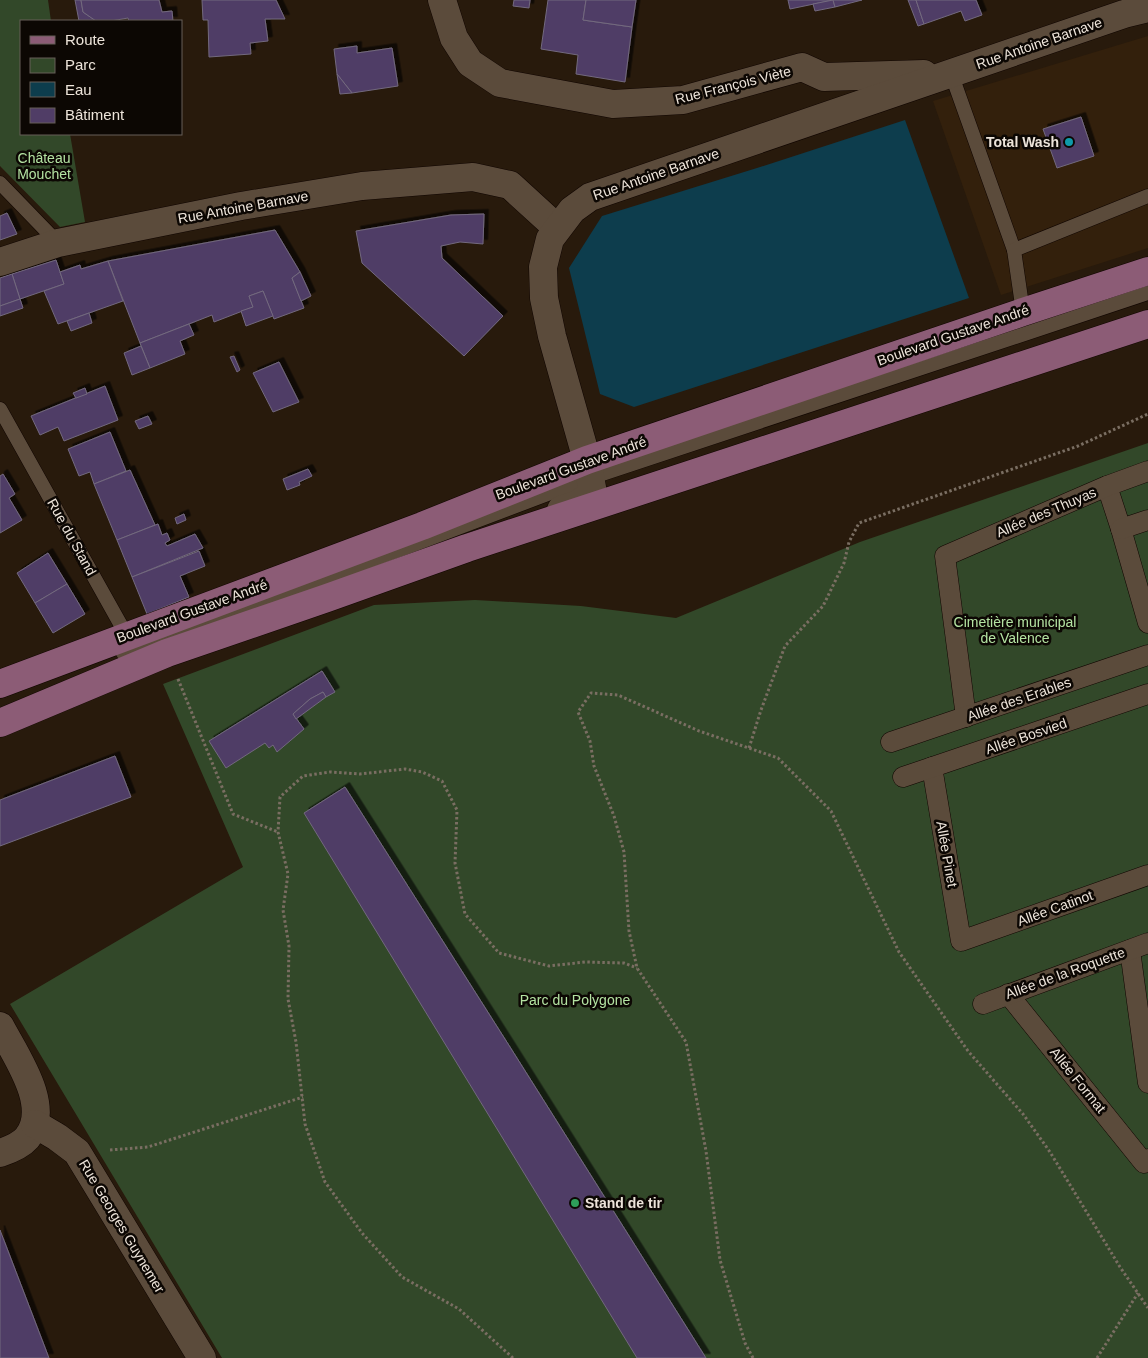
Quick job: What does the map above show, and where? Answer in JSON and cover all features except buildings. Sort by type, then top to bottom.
[{"type":"main road","name":"Boulevard Gustave André","points":[[0,723],[146,649],[412,529],[589,469],[1022,312],[1148,271]]},
{"type":"main road","name":"Boulevard Gustave André","points":[[9,680],[146,649],[327,598],[467,548],[1148,324]]},
{"type":"street","name":"Rue François Viète","points":[[442,0],[454,38],[470,63],[500,84],[614,104],[683,100],[802,67],[824,77],[951,73]]},
{"type":"street","name":"Rue Antoine Barnave","points":[[0,262],[58,243],[242,206],[362,186],[473,177],[510,185],[557,228],[572,210],[590,197],[1115,17],[1148,8]]},
{"type":"street","points":[[467,548],[520,524],[578,504],[593,493],[589,469],[552,336],[544,298],[543,267],[550,239],[557,228]]},
{"type":"street","name":"Allée des Thuyas","points":[[966,717],[945,556],[1107,486],[1148,471]]},
{"type":"street","points":[[1107,486],[1148,622]]},
{"type":"street","points":[[1121,529],[1148,520]]},
{"type":"street","name":"Allée des Erables","points":[[891,742],[1148,655]]},
{"type":"street","name":"Allée Bosvied","points":[[903,777],[1148,694]]},
{"type":"street","name":"Allée Pinet","points":[[932,767],[962,941]]},
{"type":"street","name":"Allée Catinot","points":[[962,941],[1148,875]]},
{"type":"street","points":[[1139,946],[1148,1083]]},
{"type":"street","name":"Allée de la Roquette","points":[[983,1004],[1139,946]]},
{"type":"street","name":"Allée Format","points":[[1008,994],[1144,1162],[1148,1159]]},
{"type":"street","points":[[0,1026],[32,1086],[36,1106],[35,1124],[27,1138],[13,1148],[0,1153]]},
{"type":"street","name":"Rue Georges Guynemer","points":[[35,1124],[77,1152],[202,1358]]},
{"type":"lane","points":[[951,73],[1014,250],[1022,312]]},
{"type":"lane","points":[[0,183],[58,243]]},
{"type":"lane","points":[[1014,250],[1148,196]]},
{"type":"lane","points":[[589,469],[1148,293]]},
{"type":"lane","name":"Rue du Stand","points":[[0,408],[146,649]]},
{"type":"lane","points":[[106,658],[146,649]]},
{"type":"lane","points":[[9,680],[82,667]]},
{"type":"path","points":[[749,748],[785,646],[823,606],[844,563],[849,542],[859,523],[1078,446],[1148,414]]},
{"type":"path","points":[[146,649],[233,814],[278,832]]},
{"type":"path","points":[[753,1358],[745,1343],[720,1260],[706,1150],[686,1042],[637,968],[629,931],[624,852],[614,816],[594,766],[590,741],[578,712],[591,693],[618,695],[699,731],[778,758],[831,811],[899,952],[968,1051],[1023,1114],[1050,1152],[1120,1267],[1148,1308]]},
{"type":"path","points":[[513,1358],[459,1309],[402,1277],[362,1232],[325,1182],[305,1124],[296,1042],[288,999],[290,946],[283,910],[288,874],[278,832],[280,797],[303,776],[330,772],[360,774],[405,770],[422,772],[442,781],[457,810],[455,863],[465,914],[499,953],[549,966],[585,962],[624,963],[637,968]]},
{"type":"path","points":[[77,1152],[148,1147],[303,1097]]},
{"type":"path","points":[[1097,1358],[1138,1293]]},
{"type":"shaded area","points":[[1148,36],[1148,248],[1001,295],[933,101]]},
{"type":"green space","name":"Château Mouchet","points":[[0,0],[48,0],[51,20],[20,20],[20,135],[70,135],[85,222],[60,227],[0,166]]},
{"type":"green space","name":"Parc du Polygone","points":[[1148,443],[1148,1358],[222,1358],[10,1004],[243,867],[163,684],[374,605],[475,600],[581,606],[676,618],[860,542]]},
{"type":"water","points":[[905,120],[969,298],[634,407],[600,394],[569,268],[602,216]]},
{"type":"place","name":"Total Wash","points":[[1069,142]]},
{"type":"place","name":"Stand de tir","points":[[575,1203]]},
{"type":"park label","name":"Cimetière municipal de Valence","points":[[1015,630]]}]
